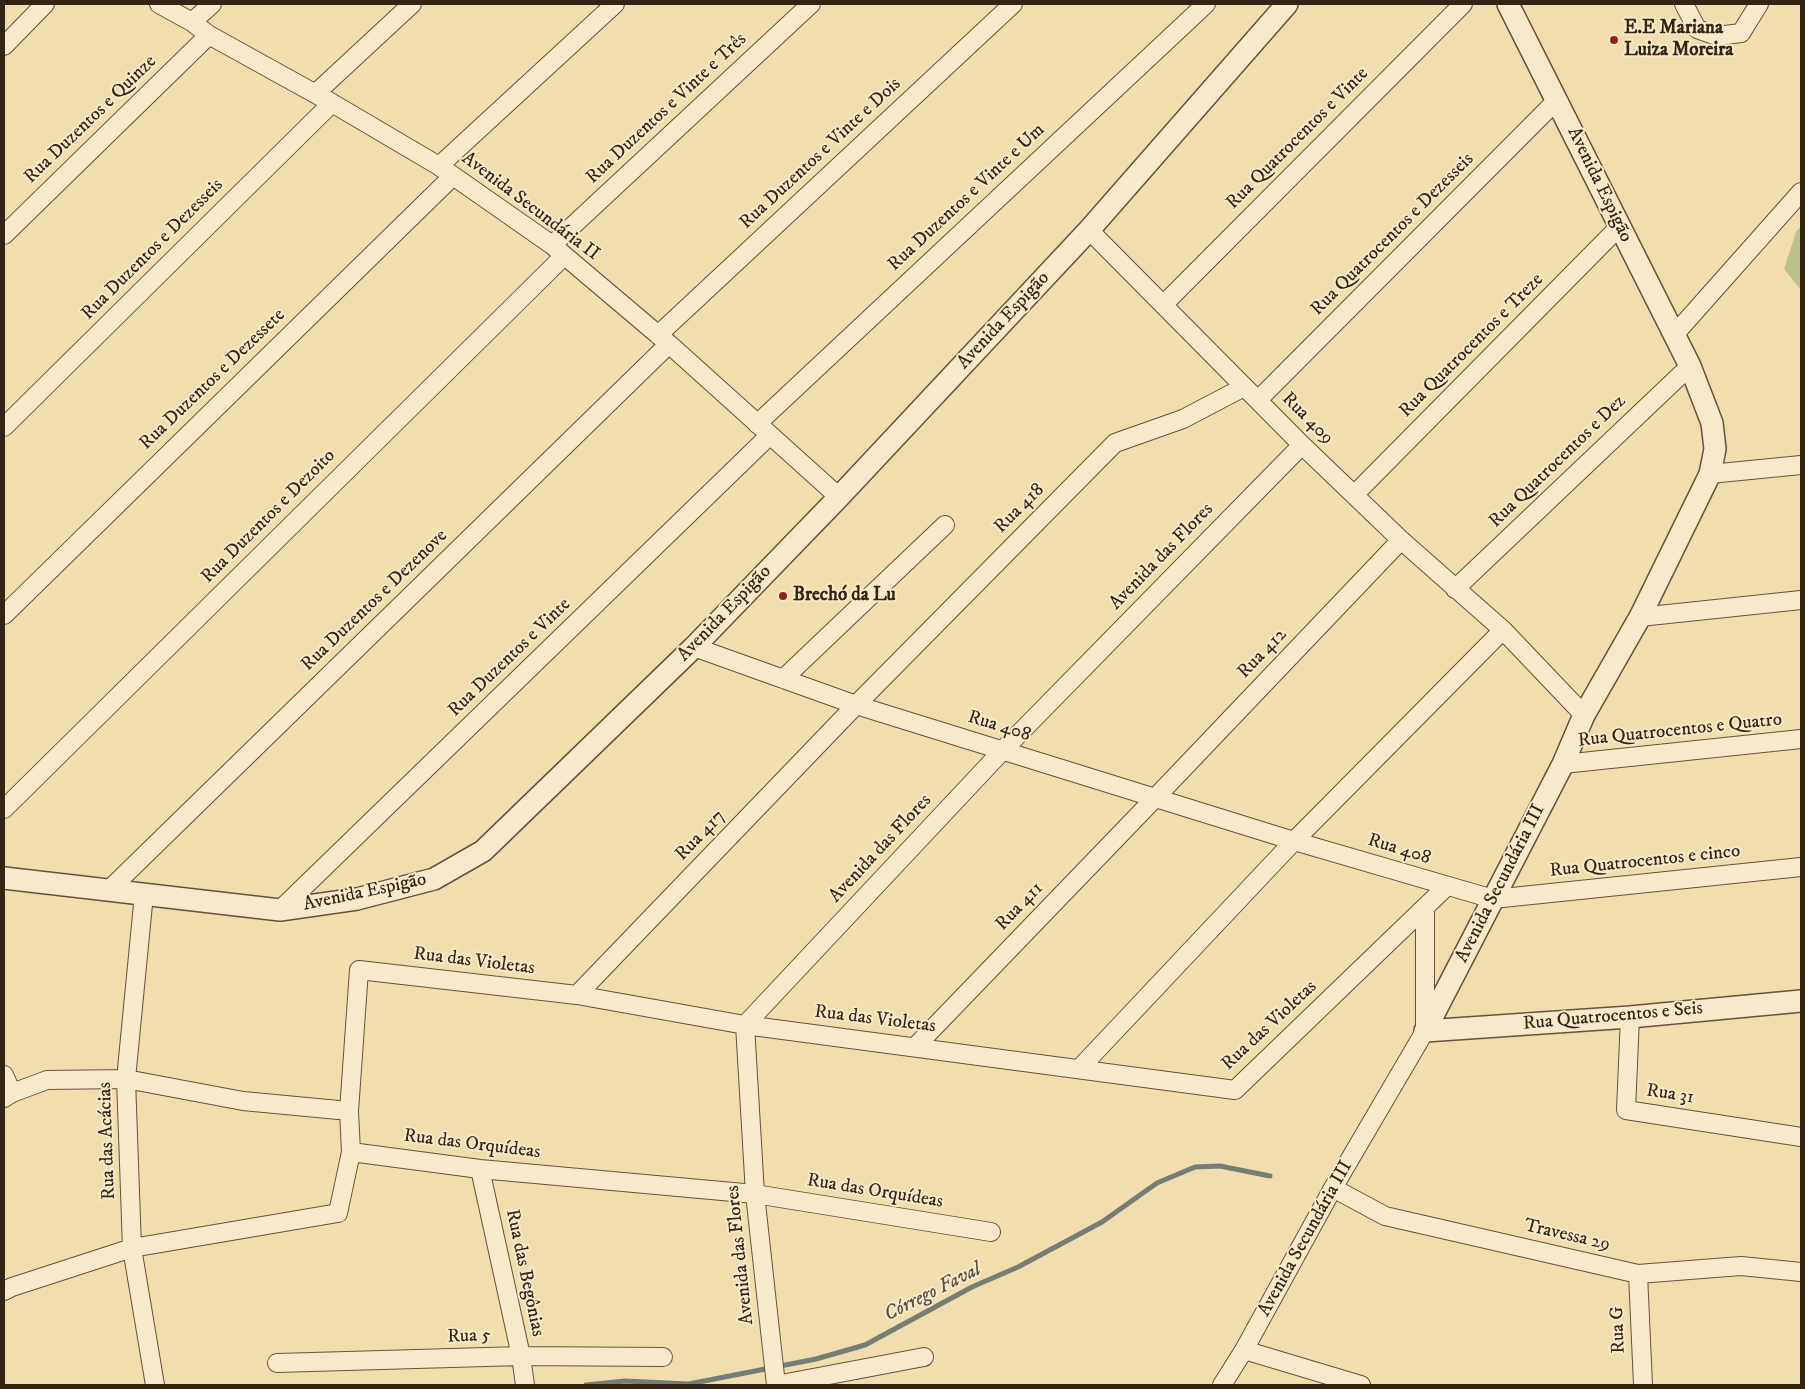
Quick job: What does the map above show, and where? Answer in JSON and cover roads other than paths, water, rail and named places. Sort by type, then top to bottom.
[{"type":"street","points":[[4,46],[45,4]]},
{"type":"street","name":"Avenida Secundária II","points":[[159,4],[192,22],[209,35],[332,103],[446,171],[558,250],[664,340],[839,497]]},
{"type":"street","points":[[192,22],[212,4]]},
{"type":"street","points":[[316,94],[412,4]]},
{"type":"street","name":"Rua Duzentos e Dezessete","points":[[4,615],[615,4]]},
{"type":"street","name":"Rua Duzentos e Vinte e Três","points":[[558,250],[811,4]]},
{"type":"street","name":"Rua Duzentos e Vinte e Dois","points":[[664,340],[1013,4]]},
{"type":"street","name":"Rua Duzentos e Vinte e Um","points":[[764,430],[1206,4]]},
{"type":"street","name":"Avenida Espigão","points":[[4,878],[280,910],[357,899],[434,879],[483,852],[694,647],[839,497],[1089,230],[1287,4]]},
{"type":"street","name":"Rua Quatrocentos e Vinte","points":[[1164,305],[1463,4]]},
{"type":"street","name":"Avenida Espigão","points":[[1508,4],[1690,366]]},
{"type":"street","points":[[1684,4],[1697,29],[1717,36],[1741,33],[1758,4]]},
{"type":"street","name":"Rua Duzentos e Quinze","points":[[4,235],[209,35]]},
{"type":"street","name":"Rua Quatrocentos e Dezesseis","points":[[1258,400],[1557,100]]},
{"type":"street","name":"Rua Duzentos e Dezesseis","points":[[4,427],[332,103]]},
{"type":"street","points":[[1674,335],[1801,192]]},
{"type":"street","name":"Rua Quatrocentos e Treze","points":[[1354,495],[1620,226]]},
{"type":"street","name":"Rua 409","points":[[1089,230],[1302,445],[1401,540],[1503,630],[1584,715]]},
{"type":"street","name":"Rua Duzentos e Dezoito","points":[[4,809],[558,250]]},
{"type":"street","name":"Rua Duzentos e Dezenove","points":[[110,889],[664,340]]},
{"type":"street","name":"Avenida Secundária III","points":[[1222,1385],[1244,1350],[1333,1188],[1425,1032],[1563,764],[1584,715],[1640,617],[1710,474],[1715,450],[1712,423],[1690,366]]},
{"type":"street","name":"Rua Quatrocentos e Dez","points":[[1455,589],[1690,366]]},
{"type":"street","name":"Rua 418","points":[[856,706],[1115,443],[1184,420],[1244,387]]},
{"type":"street","name":"Rua Duzentos e Vinte","points":[[280,910],[764,430]]},
{"type":"street","name":"Avenida das Flores","points":[[776,1385],[755,1194],[745,1025],[1003,750],[1302,445]]},
{"type":"street","points":[[1710,474],[1801,466]]},
{"type":"street","points":[[783,679],[945,524]]},
{"type":"street","name":"Rua 412","points":[[1156,797],[1401,540]]},
{"type":"street","points":[[1640,617],[1801,600]]},
{"type":"street","points":[[1079,1069],[1294,841],[1503,630]]},
{"type":"street","name":"Rua 408","points":[[694,647],[856,706],[1294,841],[1493,899]]},
{"type":"street","name":"Rua 417","points":[[578,995],[856,706]]},
{"type":"street","name":"Rua Quatrocentos e Quatro","points":[[1563,764],[1801,739]]},
{"type":"street","name":"Rua 411","points":[[915,1047],[1156,797]]},
{"type":"street","name":"Rua Quatrocentos e cinco","points":[[1493,899],[1801,867]]},
{"type":"street","name":"Rua das Violetas","points":[[352,1152],[349,1111],[359,970],[578,995],[745,1025],[1235,1090],[1448,886]]},
{"type":"street","name":"Rua das Acácias","points":[[144,894],[126,1079],[132,1248],[155,1385]]},
{"type":"street","points":[[1424,908],[1425,1032]]},
{"type":"street","name":"Rua Quatrocentos e Seis","points":[[1425,1032],[1630,1017],[1801,1001]]},
{"type":"street","name":"Rua 31","points":[[1630,1017],[1626,1110],[1801,1137]]},
{"type":"street","points":[[4,1075],[8,1096],[46,1080],[126,1079],[243,1101],[349,1111]]},
{"type":"street","points":[[4,1291],[132,1248],[338,1213],[352,1152]]},
{"type":"street","name":"Rua das Orquídeas","points":[[352,1152],[480,1169],[755,1194],[991,1232]]},
{"type":"street","name":"Rua das Begônias","points":[[480,1169],[521,1356],[525,1385]]},
{"type":"street","name":"Travessa 29","points":[[1333,1188],[1385,1216],[1638,1274],[1741,1266],[1801,1272]]},
{"type":"street","name":"Rua G","points":[[1638,1274],[1643,1385]]},
{"type":"street","points":[[1244,1350],[1361,1385]]},
{"type":"street","name":"Rua 5","points":[[277,1363],[521,1356],[663,1357]]},
{"type":"street","points":[[776,1385],[924,1357]]},
{"type":"waterway","name":"Córrego Faval","points":[[586,1385],[625,1381],[689,1384],[816,1359],[865,1345],[972,1287],[1018,1267],[1102,1222],[1157,1183],[1195,1167],[1220,1166],[1270,1176]]},
{"type":"place","name":"E.E Mariana Luiza Moreira","points":[[1614,40]]},
{"type":"place","name":"Brechó da Lu","points":[[783,596]]}]
